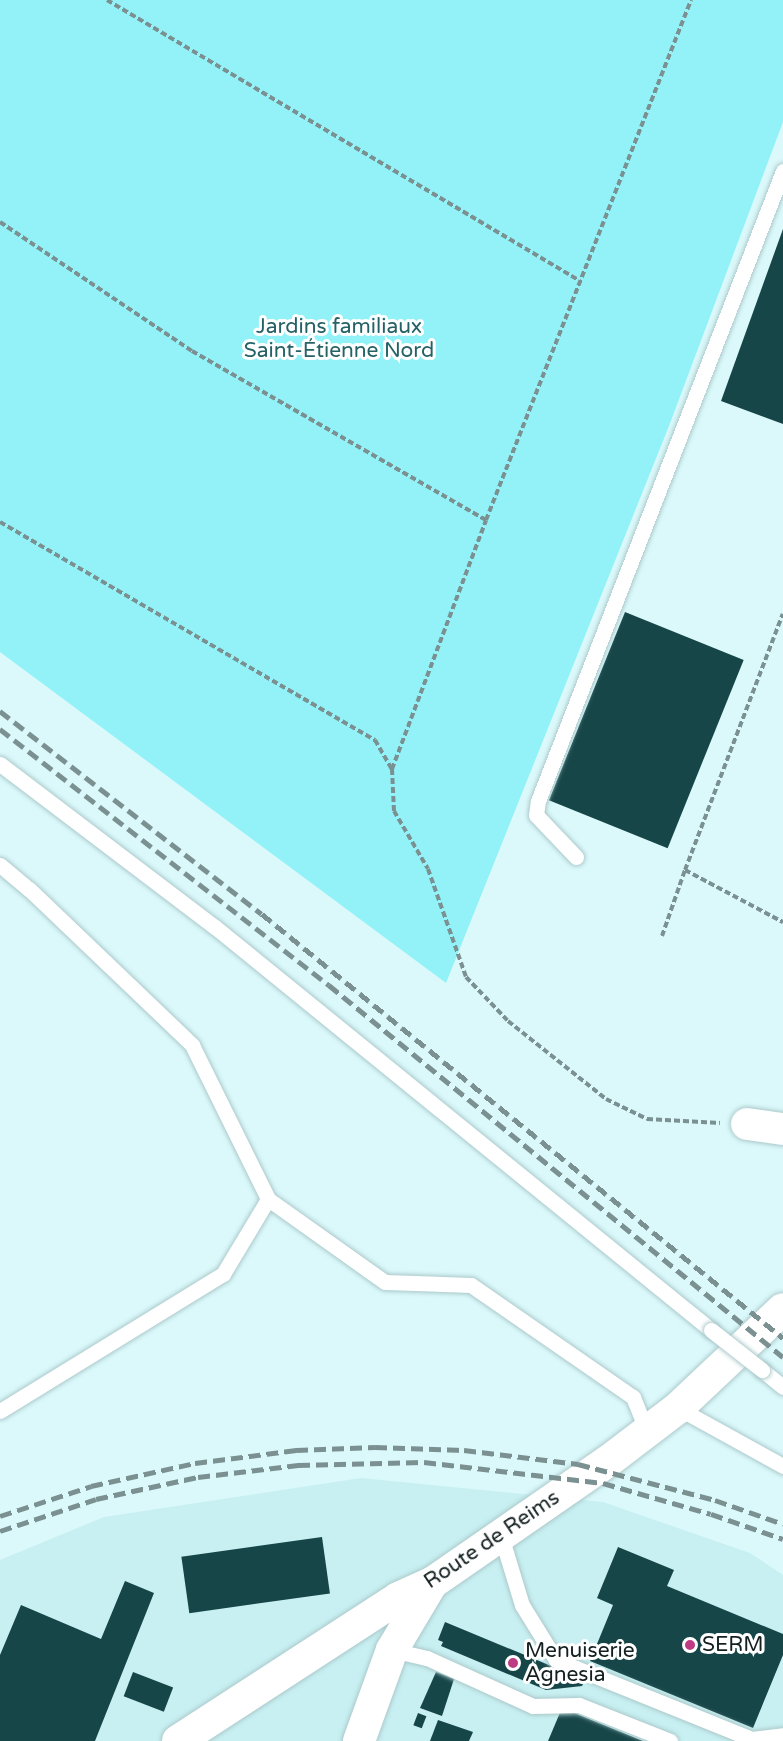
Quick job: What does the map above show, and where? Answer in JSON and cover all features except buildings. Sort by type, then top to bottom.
[{"type":"street","points":[[747,1124],[783,1129]]},
{"type":"street","name":"Route de Reims","points":[[178,1741],[398,1598],[432,1583],[607,1462],[678,1408],[783,1309]]},
{"type":"street","points":[[359,1741],[392,1650],[432,1583]]},
{"type":"street","points":[[367,1619],[392,1650]]},
{"type":"lane","points":[[576,857],[536,815],[538,801],[783,171]]},
{"type":"lane","points":[[0,764],[215,927],[783,1387]]},
{"type":"lane","points":[[0,865],[192,1045],[268,1198],[385,1282],[471,1285],[633,1397],[647,1432]]},
{"type":"lane","points":[[0,1410],[223,1274],[268,1198]]},
{"type":"lane","points":[[678,1408],[783,1466]]},
{"type":"lane","points":[[501,1536],[522,1605],[556,1660],[752,1738],[783,1736]]},
{"type":"lane","points":[[392,1650],[427,1658],[533,1706],[579,1705],[670,1741]]},
{"type":"path","points":[[107,0],[580,281]]},
{"type":"path","points":[[691,0],[486,520],[392,769],[394,811],[428,868],[466,977],[508,1021],[606,1099],[647,1119],[747,1124]]},
{"type":"path","points":[[0,222],[36,243],[192,351],[486,520]]},
{"type":"path","points":[[0,522],[375,740],[392,769]]},
{"type":"path","points":[[662,936],[783,614]]},
{"type":"path","points":[[685,870],[783,922]]},
{"type":"shaded area","points":[[361,1478],[603,1502],[750,1553],[783,1575],[783,1741],[0,1741],[0,1560],[104,1517]]},
{"type":"green space","name":"Jardins familiaux Saint-Étienne Nord","points":[[0,0],[783,0],[783,122],[669,426],[446,983],[0,652]]},
{"type":"railway","points":[[0,711],[262,914],[783,1338]]},
{"type":"railway","points":[[0,729],[329,985],[783,1357]]},
{"type":"railway","points":[[0,1516],[91,1486],[195,1463],[296,1450],[375,1447],[464,1450],[578,1464],[715,1500],[783,1524]]},
{"type":"railway","points":[[0,1531],[96,1499],[198,1477],[298,1465],[424,1462],[603,1483],[711,1514],[783,1539]]},
{"type":"place","name":"SERM","points":[[690,1645]]},
{"type":"place","name":"Menuiserie Agnesia","points":[[513,1663]]}]
